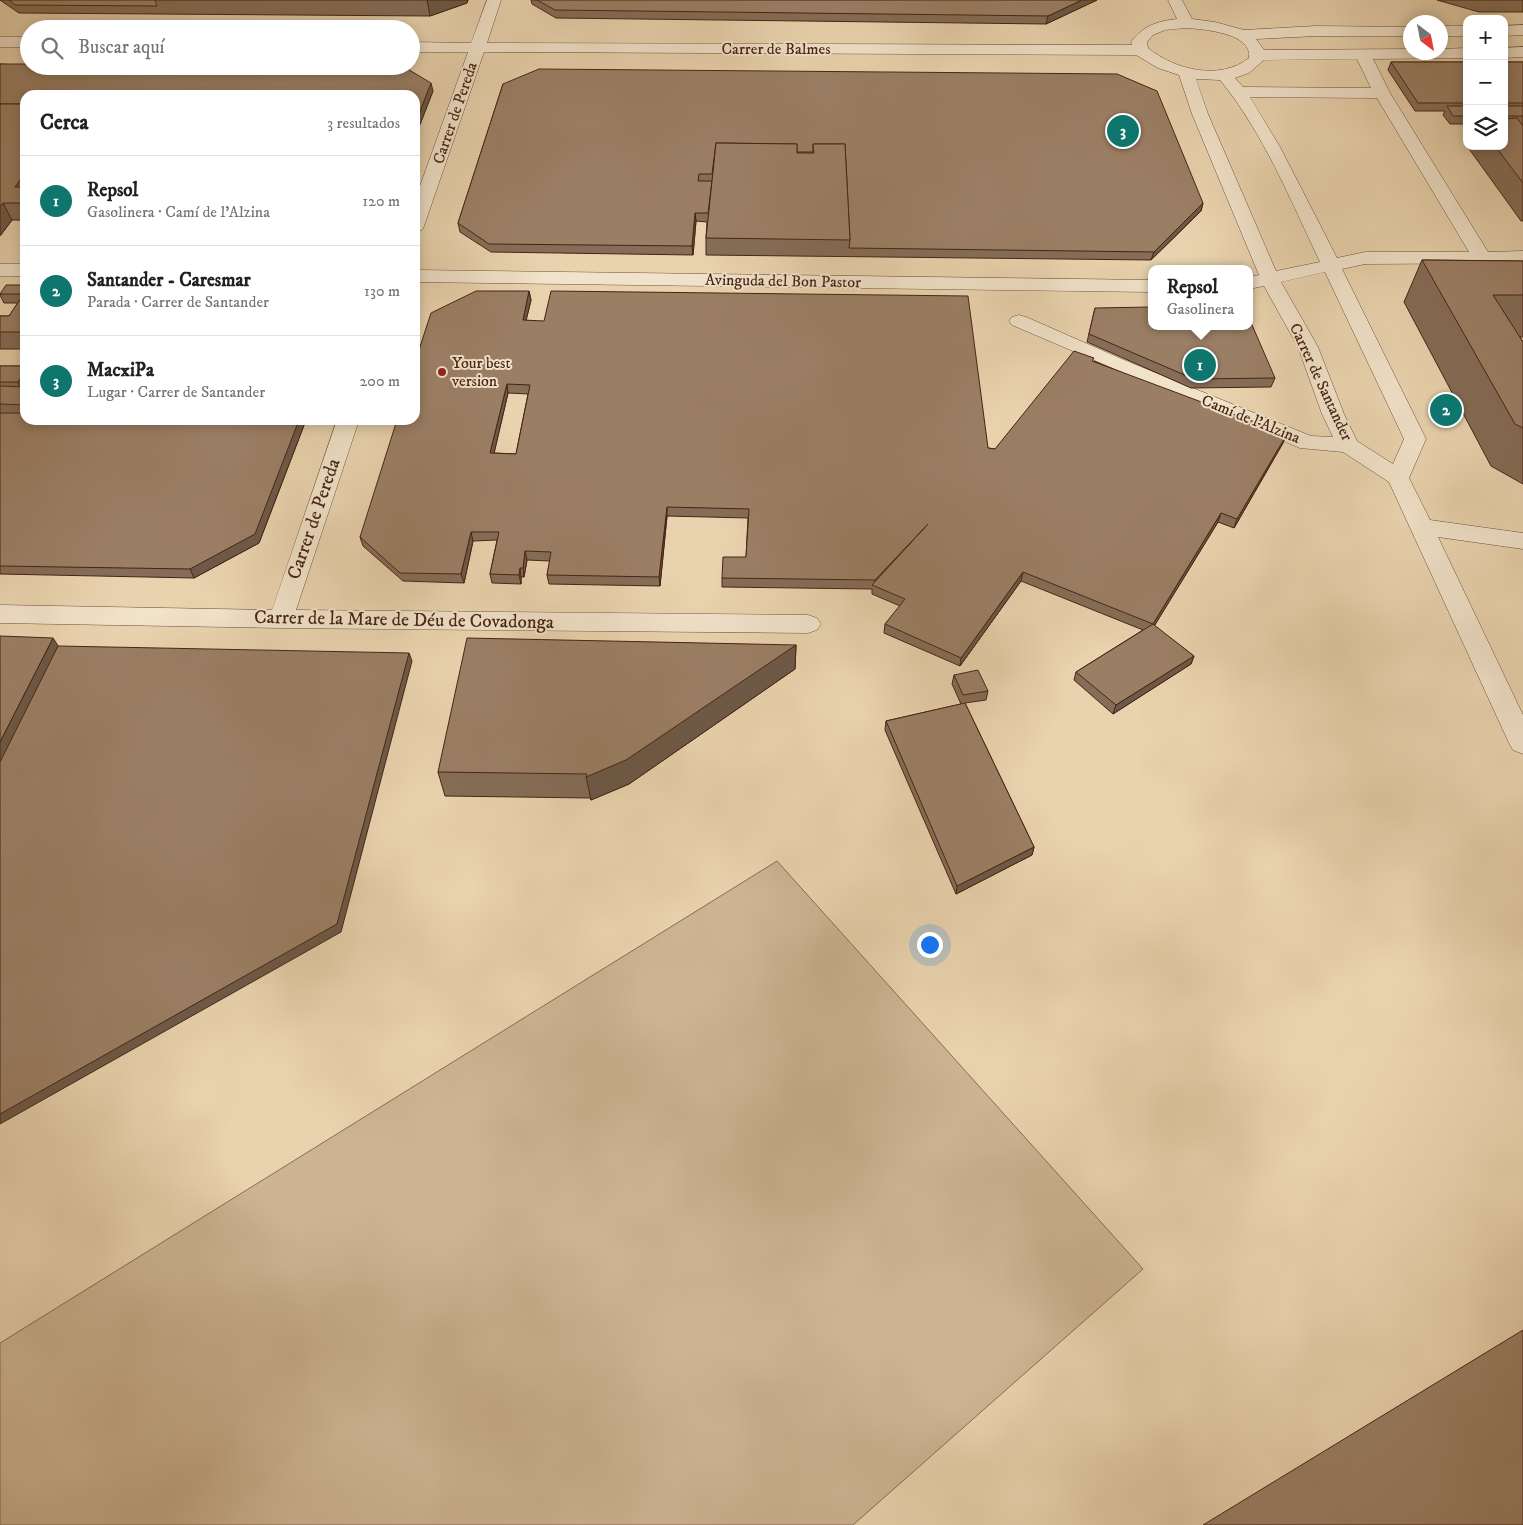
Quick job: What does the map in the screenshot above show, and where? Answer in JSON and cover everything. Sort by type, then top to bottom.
[{"type":"street","name":"Carrer de Pereda","points":[[420,212],[494,0]]},
{"type":"street","points":[[1175,0],[1186,23]]},
{"type":"street","points":[[1186,23],[1224,28],[1241,35],[1256,48],[1258,56],[1255,62],[1248,67],[1224,74],[1186,73],[1157,63],[1140,50],[1139,42],[1143,34],[1168,24],[1186,23]]},
{"type":"street","points":[[1508,31],[1523,30]]},
{"type":"street","points":[[1241,35],[1316,31],[1403,31]]},
{"type":"street","points":[[1448,31],[1463,31]]},
{"type":"street","points":[[0,42],[20,42]]},
{"type":"street","name":"Carrer de Balmes","points":[[420,47],[1140,50]]},
{"type":"street","points":[[1508,53],[1523,52]]},
{"type":"street","points":[[1258,56],[1463,53]]},
{"type":"street","points":[[1363,55],[1382,93],[1465,227],[1489,258],[1523,271]]},
{"type":"street","name":"Carrer de Santander","points":[[1186,73],[1200,114],[1270,279],[1308,347],[1333,414],[1348,445],[1398,478]]},
{"type":"street","points":[[1224,74],[1240,92],[1274,151],[1332,265],[1415,439],[1398,478],[1523,743]]},
{"type":"street","points":[[1240,92],[1382,93]]},
{"type":"street","points":[[1253,282],[1365,258],[1523,257]]},
{"type":"street","points":[[0,270],[20,270]]},
{"type":"street","name":"Avinguda del Bon Pastor","points":[[420,276],[1148,286]]},
{"type":"street","name":"Camí de l'Alzina","points":[[1019,321],[1117,364],[1308,443],[1348,445]]},
{"type":"street","name":"Carrer de Pereda","points":[[281,619],[346,425]]},
{"type":"street","points":[[1420,526],[1523,540]]},
{"type":"street","name":"Carrer de la Mare de Déu de Covadonga","points":[[0,614],[281,619],[808,624]]},
{"type":"shaded area","points":[[777,861],[1143,1269],[853,1525],[0,1525],[0,1343]]},
{"type":"building","points":[[9,0],[155,0],[157,6],[15,5]]},
{"type":"building","points":[[537,0],[1082,0],[1048,16],[555,10]]},
{"type":"building","points":[[1391,62],[1463,62],[1463,103],[1418,103]]},
{"type":"building","points":[[1508,62],[1523,62],[1523,103],[1508,103]]},
{"type":"building","points":[[0,64],[20,64],[20,75],[418,75],[431,83],[420,111],[420,90],[20,90],[20,104],[0,104]]},
{"type":"building","points":[[539,69],[1117,74],[1157,91],[1203,203],[1154,252],[849,248],[845,144],[813,144],[813,152],[797,152],[797,144],[716,143],[712,174],[699,174],[698,181],[712,181],[708,213],[695,213],[692,246],[489,244],[458,223],[503,84]]},
{"type":"building","points":[[0,104],[20,104],[20,180],[15,187],[20,187],[20,203],[3,203],[0,207]]},
{"type":"building","points":[[1447,106],[1463,106],[1463,116],[1453,116]]},
{"type":"building","points":[[1508,106],[1523,106],[1523,116],[1508,116]]},
{"type":"building","points":[[1517,118],[1523,126],[1523,183],[1498,150],[1508,150],[1508,119]]},
{"type":"building","points":[[716,143],[797,144],[797,153],[814,153],[813,144],[845,144],[850,240],[706,238]]},
{"type":"building","points":[[1422,260],[1523,261],[1523,295],[1493,295],[1523,342],[1523,428],[1515,424]]},
{"type":"building","points":[[6,285],[20,285],[20,294],[0,294]]},
{"type":"building","points":[[476,291],[529,291],[523,320],[544,321],[551,291],[968,296],[988,448],[995,449],[1074,351],[1094,358],[1092,361],[1287,434],[1237,519],[1221,513],[1153,624],[1023,572],[961,658],[885,624],[905,599],[872,585],[928,524],[875,580],[722,578],[723,557],[746,557],[749,509],[667,507],[659,577],[547,575],[551,552],[525,551],[523,568],[520,568],[519,575],[490,574],[499,532],[471,532],[461,574],[400,573],[360,537],[395,425],[420,425],[420,347],[431,313]],"holes":[[[507,384],[530,385],[516,454],[490,453]]]},
{"type":"building","points":[[20,300],[20,332],[0,332],[0,316],[9,316]]},
{"type":"building","points":[[1148,307],[1148,330],[1253,330],[1253,327],[1275,378],[1194,379],[1089,334],[1095,308]]},
{"type":"building","points":[[0,366],[20,366],[20,379],[18,382],[0,382]]},
{"type":"building","points":[[0,386],[20,387],[20,405],[0,404]]},
{"type":"building","points":[[0,413],[20,413],[20,425],[297,425],[255,534],[190,569],[0,566]]},
{"type":"building","points":[[1153,624],[1194,656],[1116,705],[1076,672]]},
{"type":"building","points":[[0,636],[53,638],[0,742]]},
{"type":"building","points":[[467,638],[796,645],[626,760],[586,777],[587,774],[438,772]]},
{"type":"building","points":[[58,646],[409,653],[337,924],[0,1114],[0,762]]},
{"type":"building","points":[[978,670],[988,691],[963,695],[954,675]]},
{"type":"building","points":[[965,703],[1034,847],[957,886],[886,721]]},
{"type":"building","points":[[1523,1330],[1523,1525],[1203,1525]]},
{"type":"place","name":"MacxiPa","points":[[1123,131]]},
{"type":"place","name":"Repsol","points":[[1200,365]]},
{"type":"place","name":"Your best version","points":[[442,372]]},
{"type":"place","name":"Santander - Caresmar","points":[[1446,410]]}]
